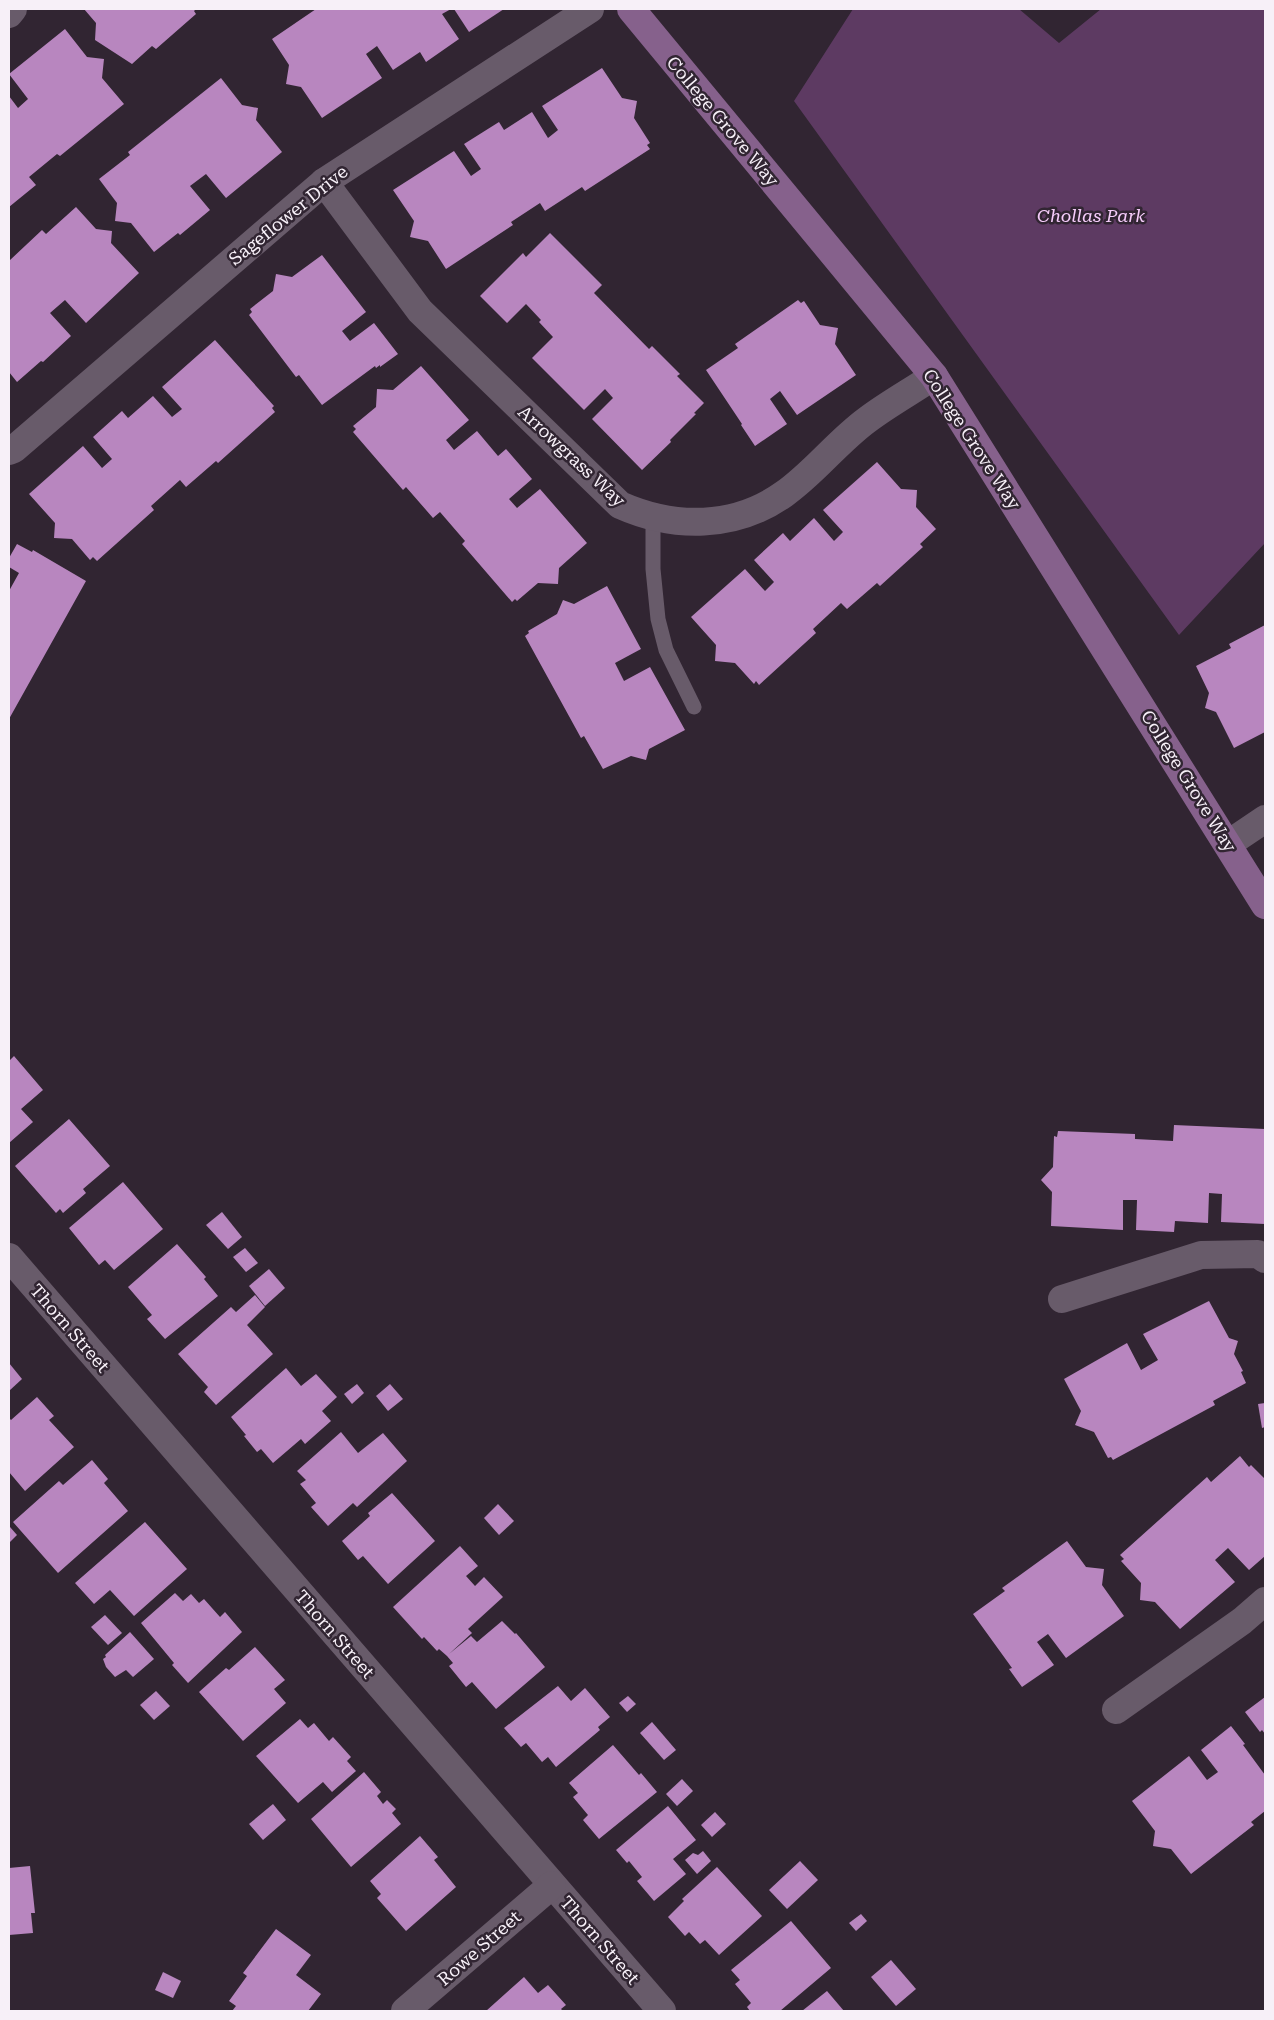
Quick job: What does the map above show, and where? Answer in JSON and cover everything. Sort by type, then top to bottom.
[{"type":"street","points":[[9,14],[14,9]]},
{"type":"street","name":"Sageflower Drive","points":[[9,451],[14,449],[324,182],[590,9]]},
{"type":"street","name":"College Grove Way","points":[[630,9],[934,376],[1265,905]]},
{"type":"street","name":"Arrowgrass Way","points":[[324,182],[420,311],[620,505],[653,517],[695,522],[719,520],[742,515],[764,506],[784,494],[866,420],[934,376]]},
{"type":"street","points":[[1228,844],[1265,819]]},
{"type":"street","points":[[1062,1299],[1201,1255],[1258,1254],[1265,1258]]},
{"type":"street","name":"Thorn Street","points":[[9,1257],[662,2011]]},
{"type":"street","points":[[1116,1710],[1242,1621],[1265,1601]]},
{"type":"street","name":"Rowe Street","points":[[405,2011],[552,1885]]},
{"type":"lane","points":[[653,517],[653,569],[658,619],[666,650],[694,707]]},
{"type":"green space","name":"Chollas Park","points":[[853,9],[1019,9],[1059,43],[1101,9],[1265,9],[1265,543],[1179,635],[794,101]]},
{"type":"building","points":[[84,9],[196,9],[194,11],[196,14],[156,49],[152,46],[132,64],[95,40],[96,23]]},
{"type":"building","points":[[316,9],[451,9],[442,14],[459,39],[426,62],[420,52],[393,70],[377,46],[366,54],[382,78],[322,118],[301,87],[286,84],[289,65],[272,39]]},
{"type":"building","points":[[454,9],[504,9],[469,32]]},
{"type":"building","points":[[65,29],[87,57],[104,59],[102,78],[124,104],[60,156],[57,154],[29,177],[36,185],[9,207],[9,96],[18,108],[28,99],[9,74]]},
{"type":"building","points":[[602,68],[622,98],[637,101],[634,118],[650,143],[647,145],[650,149],[585,191],[582,187],[545,211],[540,203],[511,222],[513,225],[446,269],[428,241],[410,237],[414,221],[393,190],[454,151],[471,176],[481,169],[464,144],[499,122],[504,130],[532,112],[548,138],[558,130],[542,106]]},
{"type":"building","points":[[221,78],[242,105],[258,108],[256,120],[282,152],[226,198],[206,174],[190,186],[210,210],[180,235],[178,233],[154,252],[131,223],[115,221],[117,203],[99,179],[130,155],[128,152]]},
{"type":"building","points":[[76,207],[96,229],[112,231],[111,243],[139,273],[86,323],[65,300],[50,313],[71,336],[43,362],[41,361],[17,382],[9,372],[9,261],[42,230],[46,234]]},
{"type":"building","points":[[550,233],[602,285],[594,293],[649,349],[652,346],[680,374],[677,376],[704,403],[694,413],[696,414],[670,440],[671,442],[642,470],[592,419],[613,398],[605,389],[584,410],[532,358],[553,337],[539,322],[541,320],[526,304],[507,323],[480,296],[523,253],[526,257]]},
{"type":"building","points":[[322,255],[366,312],[342,331],[350,341],[374,323],[398,354],[380,367],[380,365],[376,368],[375,366],[322,405],[299,375],[296,377],[249,315],[252,312],[250,309],[273,291],[276,274],[292,277]]},
{"type":"building","points":[[798,300],[801,303],[804,301],[820,325],[838,328],[835,344],[856,375],[797,415],[780,391],[770,399],[787,424],[755,446],[706,370],[738,348],[735,344]]},
{"type":"building","points":[[215,340],[274,406],[272,408],[275,412],[218,463],[216,461],[186,487],[180,480],[151,506],[154,510],[97,561],[93,557],[90,560],[72,539],[54,538],[55,523],[29,494],[83,446],[102,468],[112,459],[93,437],[122,411],[128,418],[153,396],[172,417],[182,409],[162,387]]},
{"type":"building","points":[[421,366],[469,420],[446,440],[454,450],[477,431],[498,456],[506,449],[532,479],[509,499],[517,508],[540,489],[587,543],[559,568],[558,584],[538,583],[517,601],[515,599],[512,602],[462,544],[465,541],[440,512],[433,518],[406,487],[403,490],[353,432],[356,429],[353,426],[376,407],[377,389],[393,390]]},
{"type":"building","points":[[877,462],[901,489],[917,490],[916,507],[936,529],[920,544],[923,547],[880,586],[877,583],[847,609],[841,603],[813,629],[816,633],[759,685],[756,681],[754,684],[735,663],[715,661],[716,645],[691,617],[745,569],[765,591],[774,582],[754,560],[783,533],[790,541],[814,518],[834,541],[843,532],[823,510]]},
{"type":"building","points":[[17,544],[32,552],[33,550],[86,581],[9,719],[9,591],[19,573],[9,567],[9,558]]},
{"type":"building","points":[[607,586],[641,649],[615,663],[624,681],[650,667],[685,730],[649,749],[646,760],[631,756],[603,769],[584,736],[581,738],[525,636],[529,633],[528,631],[557,614],[563,600],[574,604]]},
{"type":"building","points":[[1265,625],[1265,732],[1234,748],[1216,712],[1205,708],[1209,693],[1196,666],[1231,648],[1229,644]]},
{"type":"building","points":[[14,1056],[43,1090],[21,1109],[33,1122],[9,1143],[9,1061]]},
{"type":"building","points":[[69,1119],[110,1166],[83,1189],[86,1193],[63,1213],[60,1209],[56,1213],[15,1166]]},
{"type":"building","points":[[1174,1125],[1265,1129],[1265,1224],[1221,1222],[1222,1194],[1209,1193],[1208,1223],[1175,1221],[1174,1232],[1136,1230],[1137,1200],[1123,1200],[1123,1230],[1051,1226],[1052,1192],[1041,1180],[1053,1167],[1054,1136],[1057,1137],[1058,1131],[1135,1134],[1135,1139],[1173,1141]]},
{"type":"building","points":[[123,1182],[163,1229],[114,1270],[105,1260],[99,1265],[69,1228]]},
{"type":"building","points":[[222,1212],[242,1237],[228,1249],[206,1225]]},
{"type":"building","points":[[177,1244],[206,1277],[204,1279],[218,1296],[165,1339],[147,1319],[152,1315],[128,1287]]},
{"type":"building","points":[[245,1248],[258,1263],[246,1272],[233,1257]]},
{"type":"building","points":[[269,1269],[285,1288],[265,1306],[249,1286]]},
{"type":"building","points":[[255,1295],[265,1307],[247,1325],[273,1354],[216,1405],[204,1392],[208,1387],[178,1354],[231,1307],[236,1312]]},
{"type":"building","points":[[1209,1301],[1229,1338],[1238,1341],[1234,1354],[1243,1371],[1241,1372],[1246,1383],[1213,1401],[1215,1405],[1113,1460],[1111,1457],[1108,1458],[1094,1432],[1075,1425],[1081,1411],[1064,1379],[1127,1343],[1141,1370],[1158,1360],[1143,1334]]},
{"type":"building","points":[[9,1363],[22,1379],[9,1391]]},
{"type":"building","points":[[286,1368],[301,1386],[316,1374],[337,1397],[322,1411],[331,1421],[305,1444],[301,1439],[273,1463],[261,1449],[257,1452],[231,1417]]},
{"type":"building","points":[[357,1384],[364,1393],[352,1404],[344,1394]]},
{"type":"building","points":[[390,1384],[403,1399],[388,1411],[376,1396]]},
{"type":"building","points":[[37,1397],[54,1416],[49,1420],[74,1447],[25,1491],[9,1472],[9,1418],[11,1420]]},
{"type":"building","points":[[1265,1403],[1265,1427],[1262,1428],[1258,1404]]},
{"type":"building","points":[[341,1432],[358,1453],[383,1433],[407,1461],[357,1507],[353,1503],[328,1526],[311,1507],[316,1503],[300,1484],[306,1480],[297,1471]]},
{"type":"building","points":[[1240,1456],[1249,1467],[1251,1465],[1265,1479],[1265,1556],[1249,1570],[1228,1548],[1215,1560],[1235,1582],[1180,1629],[1155,1602],[1140,1600],[1141,1583],[1121,1561],[1124,1559],[1120,1555],[1207,1477],[1211,1482]]},
{"type":"building","points":[[92,1460],[108,1479],[104,1483],[128,1511],[58,1573],[13,1522],[59,1481],[63,1485]]},
{"type":"building","points":[[392,1493],[435,1541],[388,1584],[363,1556],[358,1560],[342,1541],[370,1516],[368,1513]]},
{"type":"building","points":[[498,1504],[514,1521],[499,1535],[484,1518]]},
{"type":"building","points":[[145,1522],[187,1569],[134,1616],[110,1590],[94,1604],[75,1583]]},
{"type":"building","points":[[10,1527],[17,1535],[9,1543],[9,1529]]},
{"type":"building","points":[[1067,1541],[1086,1567],[1104,1569],[1102,1585],[1124,1616],[1066,1658],[1048,1634],[1037,1642],[1054,1665],[1022,1687],[1009,1669],[1012,1668],[973,1614],[1005,1591],[1002,1588]]},
{"type":"building","points":[[460,1546],[478,1566],[466,1576],[475,1586],[484,1577],[503,1597],[468,1629],[472,1633],[449,1654],[471,1636],[477,1642],[502,1621],[516,1633],[545,1667],[496,1709],[472,1682],[466,1687],[449,1666],[453,1663],[447,1656],[439,1649],[437,1651],[424,1637],[422,1639],[393,1607]]},
{"type":"building","points":[[175,1593],[183,1601],[191,1594],[199,1603],[204,1599],[220,1617],[225,1612],[242,1632],[188,1683],[141,1623]]},
{"type":"building","points":[[105,1615],[122,1633],[108,1645],[91,1627]]},
{"type":"building","points":[[130,1632],[154,1659],[133,1677],[126,1670],[115,1677],[106,1667],[103,1659]]},
{"type":"building","points":[[255,1647],[285,1680],[274,1689],[286,1703],[243,1741],[199,1692],[226,1668],[229,1670]]},
{"type":"building","points":[[558,1686],[571,1701],[585,1688],[610,1717],[598,1727],[600,1730],[556,1767],[548,1757],[542,1762],[526,1743],[521,1747],[504,1728]]},
{"type":"building","points":[[156,1691],[170,1706],[154,1720],[140,1705]]},
{"type":"building","points":[[628,1696],[636,1704],[627,1712],[619,1703]]},
{"type":"building","points":[[1265,1697],[1265,1734],[1262,1730],[1260,1732],[1245,1712]]},
{"type":"building","points":[[300,1719],[308,1728],[314,1723],[329,1741],[333,1737],[351,1757],[347,1761],[356,1771],[332,1792],[323,1782],[298,1803],[256,1756]]},
{"type":"building","points":[[652,1722],[676,1750],[664,1760],[640,1733]]},
{"type":"building","points":[[1231,1726],[1265,1775],[1265,1811],[1251,1822],[1254,1825],[1191,1874],[1171,1849],[1153,1846],[1155,1831],[1132,1801],[1189,1756],[1207,1780],[1218,1772],[1201,1750]]},
{"type":"building","points":[[613,1745],[639,1775],[641,1773],[657,1792],[599,1839],[583,1820],[588,1815],[573,1797],[578,1793],[569,1783]]},
{"type":"building","points":[[364,1772],[381,1792],[377,1796],[383,1804],[387,1800],[396,1809],[392,1813],[401,1824],[351,1867],[311,1819]]},
{"type":"building","points":[[682,1779],[693,1791],[677,1806],[666,1794]]},
{"type":"building","points":[[273,1804],[286,1820],[263,1840],[249,1824]]},
{"type":"building","points":[[668,1806],[696,1840],[673,1859],[686,1874],[654,1901],[637,1881],[642,1877],[629,1861],[627,1863],[616,1850]]},
{"type":"building","points":[[715,1812],[726,1824],[712,1837],[701,1825]]},
{"type":"building","points":[[420,1836],[438,1857],[434,1860],[456,1887],[406,1931],[377,1898],[381,1894],[370,1881]]},
{"type":"building","points":[[703,1851],[711,1861],[697,1874],[685,1860],[693,1853],[698,1855]]},
{"type":"building","points":[[800,1861],[818,1880],[787,1909],[769,1890]]},
{"type":"building","points":[[30,1866],[35,1913],[31,1913],[33,1933],[9,1935],[9,1868]]},
{"type":"building","points":[[717,1867],[762,1916],[719,1955],[705,1940],[700,1944],[689,1932],[685,1936],[668,1917],[684,1901],[682,1899]]},
{"type":"building","points":[[861,1914],[867,1921],[856,1931],[849,1923]]},
{"type":"building","points":[[791,1921],[831,1968],[780,2011],[750,2011],[747,2007],[751,2003],[735,1984],[740,1980],[731,1970]]},
{"type":"building","points":[[276,1929],[311,1955],[296,1975],[321,1994],[308,2011],[232,2011],[236,2006],[229,2001],[247,1976],[243,1973]]},
{"type":"building","points":[[891,1960],[916,1989],[896,2006],[871,1977]]},
{"type":"building","points":[[163,1972],[181,1981],[173,1998],[155,1990]]},
{"type":"building","points":[[524,1977],[538,1993],[548,1985],[566,2005],[561,2009],[563,2011],[486,2011]]},
{"type":"building","points":[[827,1991],[844,2011],[802,2011]]}]
